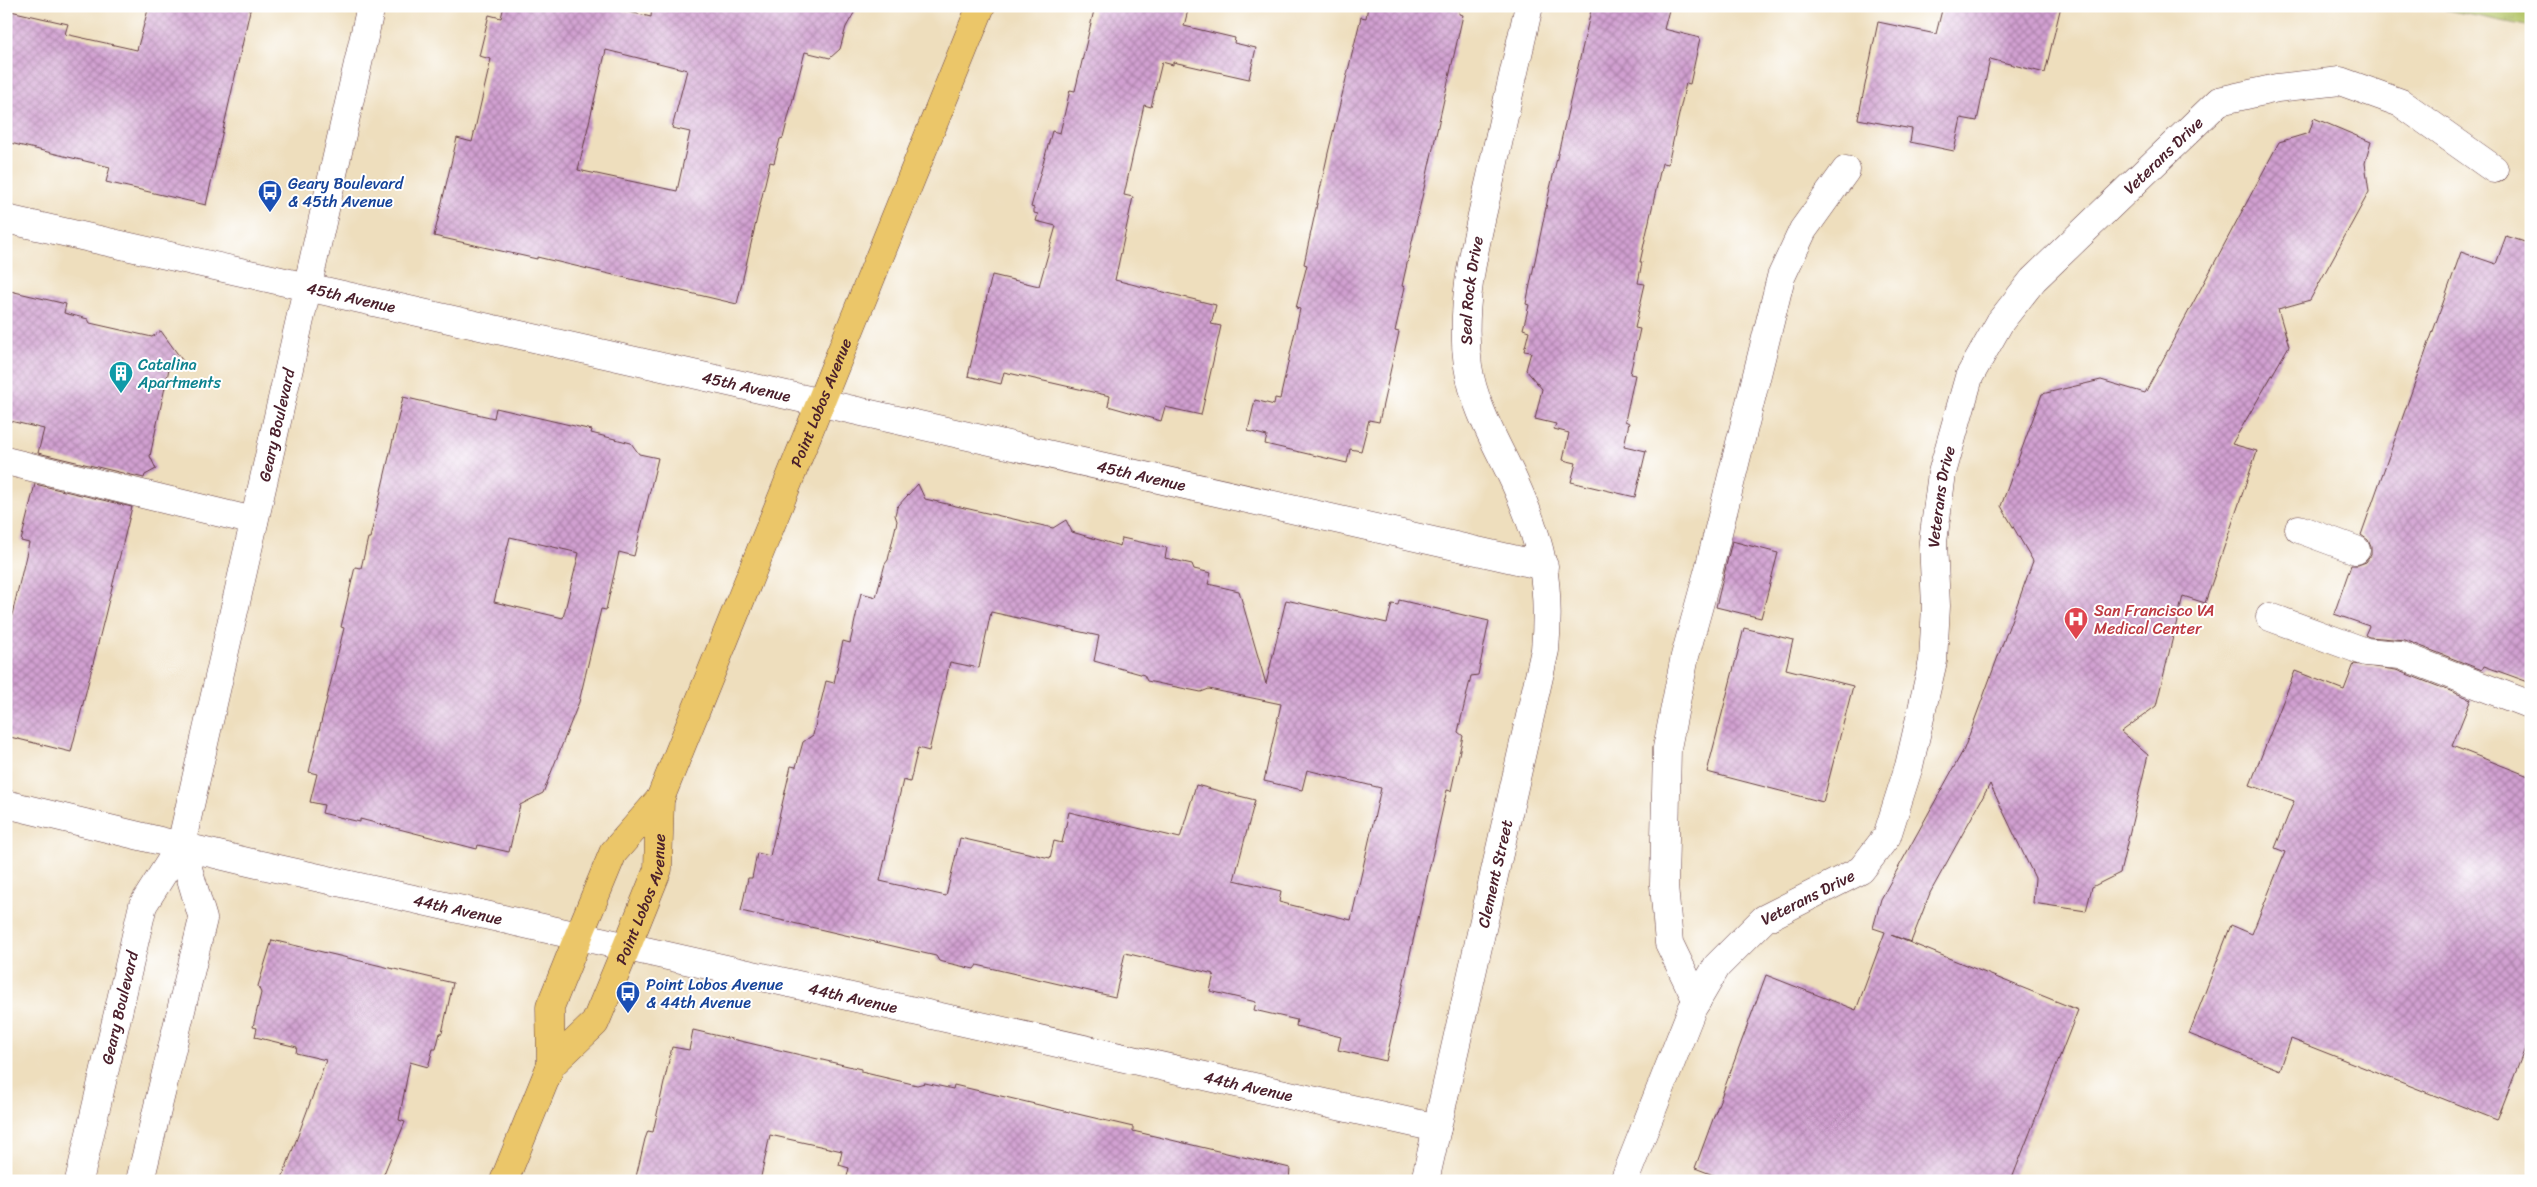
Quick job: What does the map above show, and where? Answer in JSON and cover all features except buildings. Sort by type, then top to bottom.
[{"type":"main road","name":"Point Lobos Avenue","points":[[504,1181],[551,1065],[550,1007],[579,935],[614,853],[660,799],[982,6]]},
{"type":"main road","name":"Point Lobos Avenue","points":[[551,1065],[596,1023],[658,869],[660,799]]},
{"type":"street","name":"Geary Boulevard","points":[[79,1181],[143,905],[181,845],[371,6]]},
{"type":"street","name":"Seal Rock Drive","points":[[1529,6],[1473,257],[1465,332],[1468,368],[1479,406],[1519,493],[1544,566]]},
{"type":"street","name":"Veterans Drive","points":[[1624,1181],[1697,1001],[1716,966],[1764,919],[1861,870],[1887,836],[1909,766],[1933,661],[1936,606],[1933,542],[1942,473],[1969,377],[2000,322],[2033,280],[2219,101],[2277,88],[2340,80],[2401,103],[2494,169]]},
{"type":"street","points":[[1697,1001],[1669,943],[1664,884],[1667,748],[1685,656],[1710,569],[1782,277],[1803,230],[1846,170]]},
{"type":"street","name":"45th Avenue","points":[[6,219],[1544,566]]},
{"type":"street","points":[[6,461],[254,521]]},
{"type":"street","points":[[2299,529],[2356,550]]},
{"type":"street","name":"Clement Street","points":[[1425,1181],[1545,650],[1548,618],[1544,566]]},
{"type":"street","points":[[2270,617],[2366,652],[2400,655],[2528,704]]},
{"type":"street","name":"44th Avenue","points":[[6,804],[248,862],[1437,1128]]},
{"type":"street","name":"Geary Boulevard","points":[[140,1181],[203,919],[181,845]]},
{"type":"green space","points":[[2427,6],[2531,6],[2531,27]]},
{"type":"place","name":"Geary Boulevard & 45th Avenue","points":[[270,213]]},
{"type":"place","name":"Catalina Apartments","points":[[121,394]]},
{"type":"place","name":"San Francisco VA Medical Center","points":[[2076,640]]},
{"type":"place","name":"Point Lobos Avenue & 44th Avenue","points":[[628,1014]]}]
